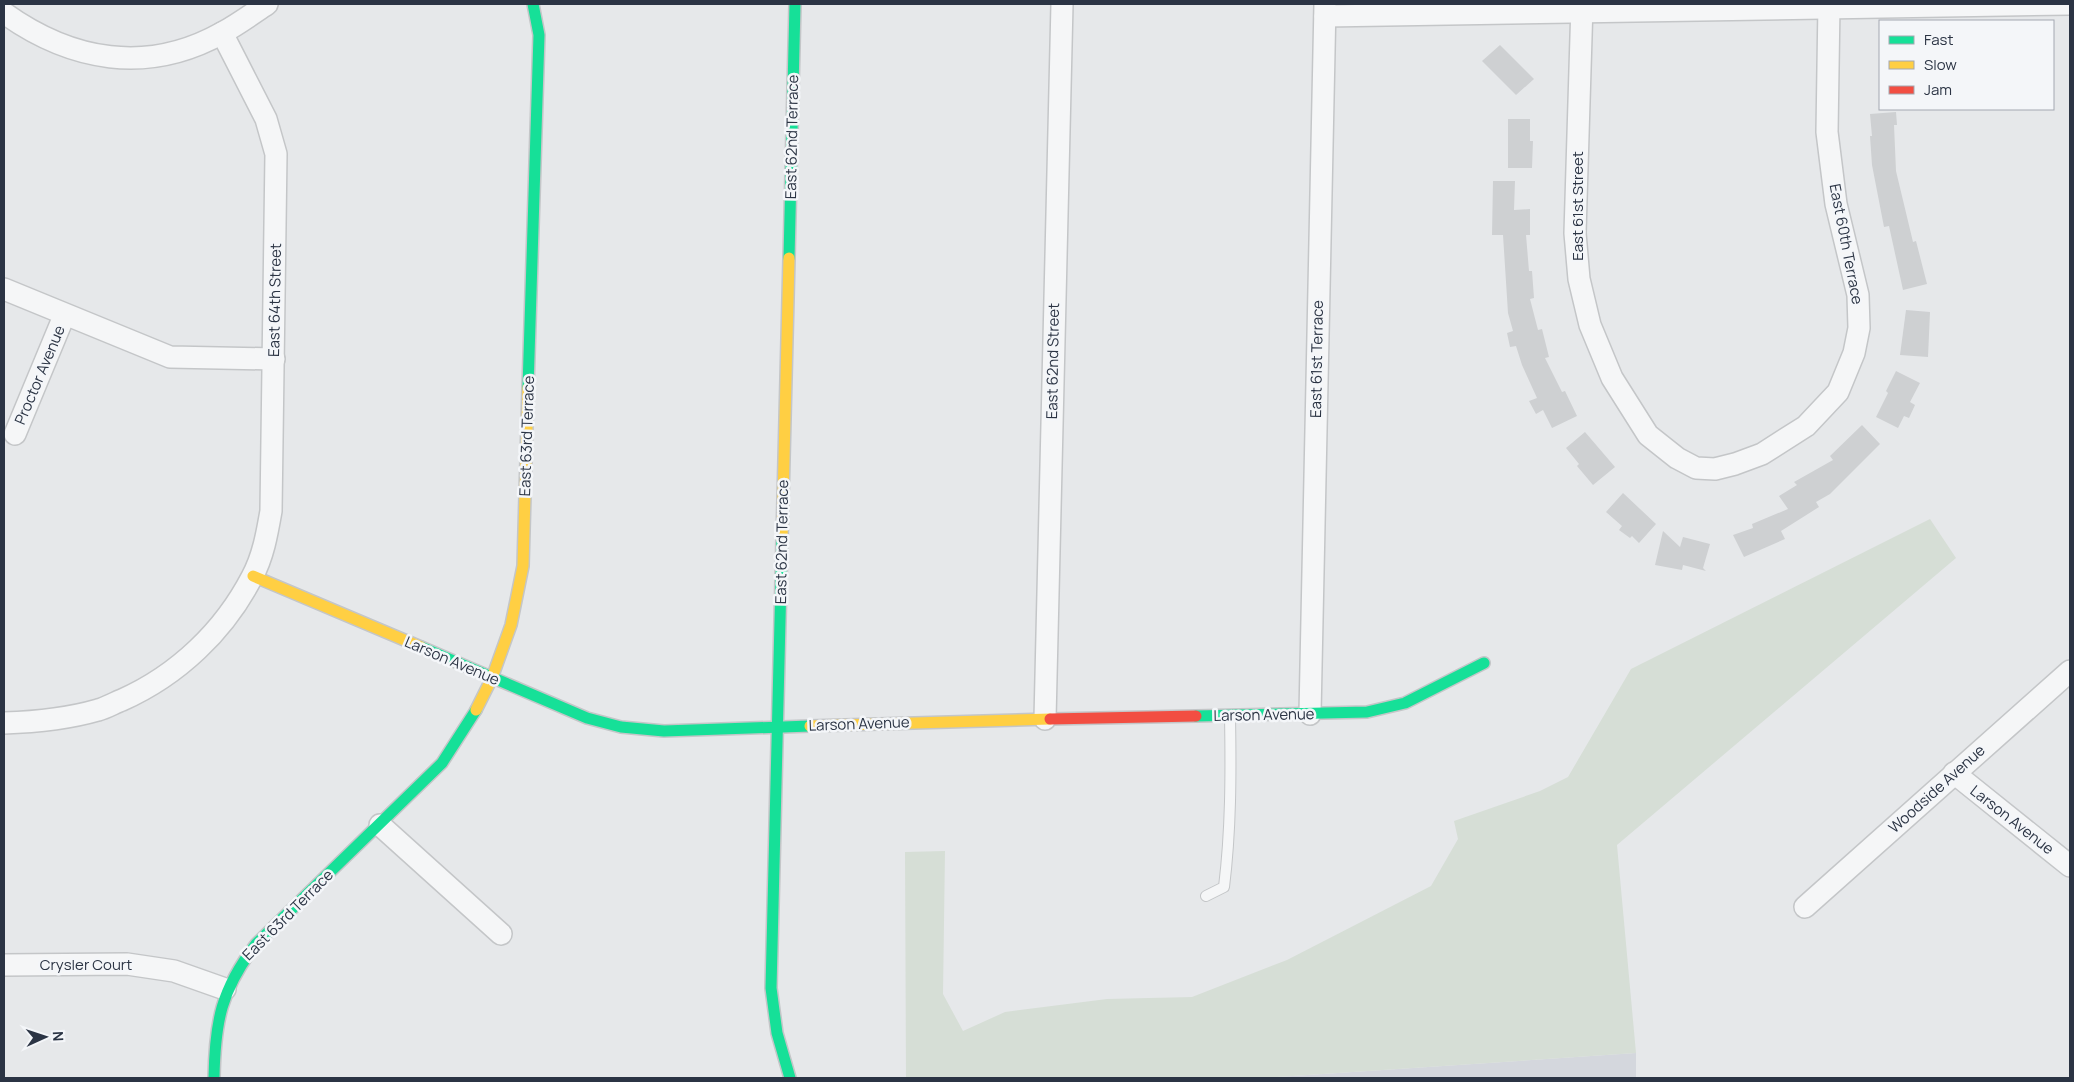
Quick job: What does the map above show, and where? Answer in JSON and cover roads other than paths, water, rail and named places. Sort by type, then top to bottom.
[{"type":"street","points":[[4,13],[26,29],[54,43],[84,53],[124,58],[156,57],[184,50],[222,34],[266,4]]},
{"type":"street","name":"East 63rd Terrace","points":[[214,1078],[214,1043],[217,1020],[226,990],[241,962],[256,944],[442,763],[471,720],[492,678],[511,625],[523,566],[539,35],[533,4]]},
{"type":"street","name":"East 62nd Terrace","points":[[790,1078],[777,1033],[771,988],[795,4]]},
{"type":"street","name":"East 62nd Street","points":[[1045,719],[1062,4]]},
{"type":"street","points":[[1325,10],[2070,4]]},
{"type":"street","name":"East 60th Terrace","points":[[1715,469],[1762,454],[1806,426],[1838,392],[1854,353],[1858,328],[1858,295],[1836,204],[1827,132],[1829,6]]},
{"type":"street","name":"East 61st Street","points":[[1582,8],[1575,233],[1579,279],[1590,325],[1612,378],[1648,435],[1677,458],[1696,468],[1715,469]]},
{"type":"street","name":"East 61st Terrace","points":[[1310,714],[1325,10]]},
{"type":"street","name":"East 64th Street","points":[[4,723],[43,722],[99,710],[147,689],[189,659],[228,617],[253,576],[264,547],[271,511],[276,154],[266,119],[222,34]]},
{"type":"street","name":"Proctor Avenue","points":[[4,290],[64,316],[170,357],[274,359]]},
{"type":"street","name":"Proctor Avenue","points":[[15,434],[64,316]]},
{"type":"street","name":"Larson Avenue","points":[[253,576],[587,718],[621,727],[664,731],[778,726],[1367,712],[1406,703],[1484,663]]},
{"type":"street","name":"Woodside Avenue","points":[[1805,907],[2070,671]]},
{"type":"street","name":"Larson Avenue","points":[[1954,773],[2070,866]]},
{"type":"street","points":[[380,825],[501,934]]},
{"type":"street","name":"Crysler Court","points":[[4,965],[128,964],[174,971],[226,990]]},
{"type":"lane","points":[[1206,896],[1224,887],[1228,856],[1230,799],[1230,715]]}]
